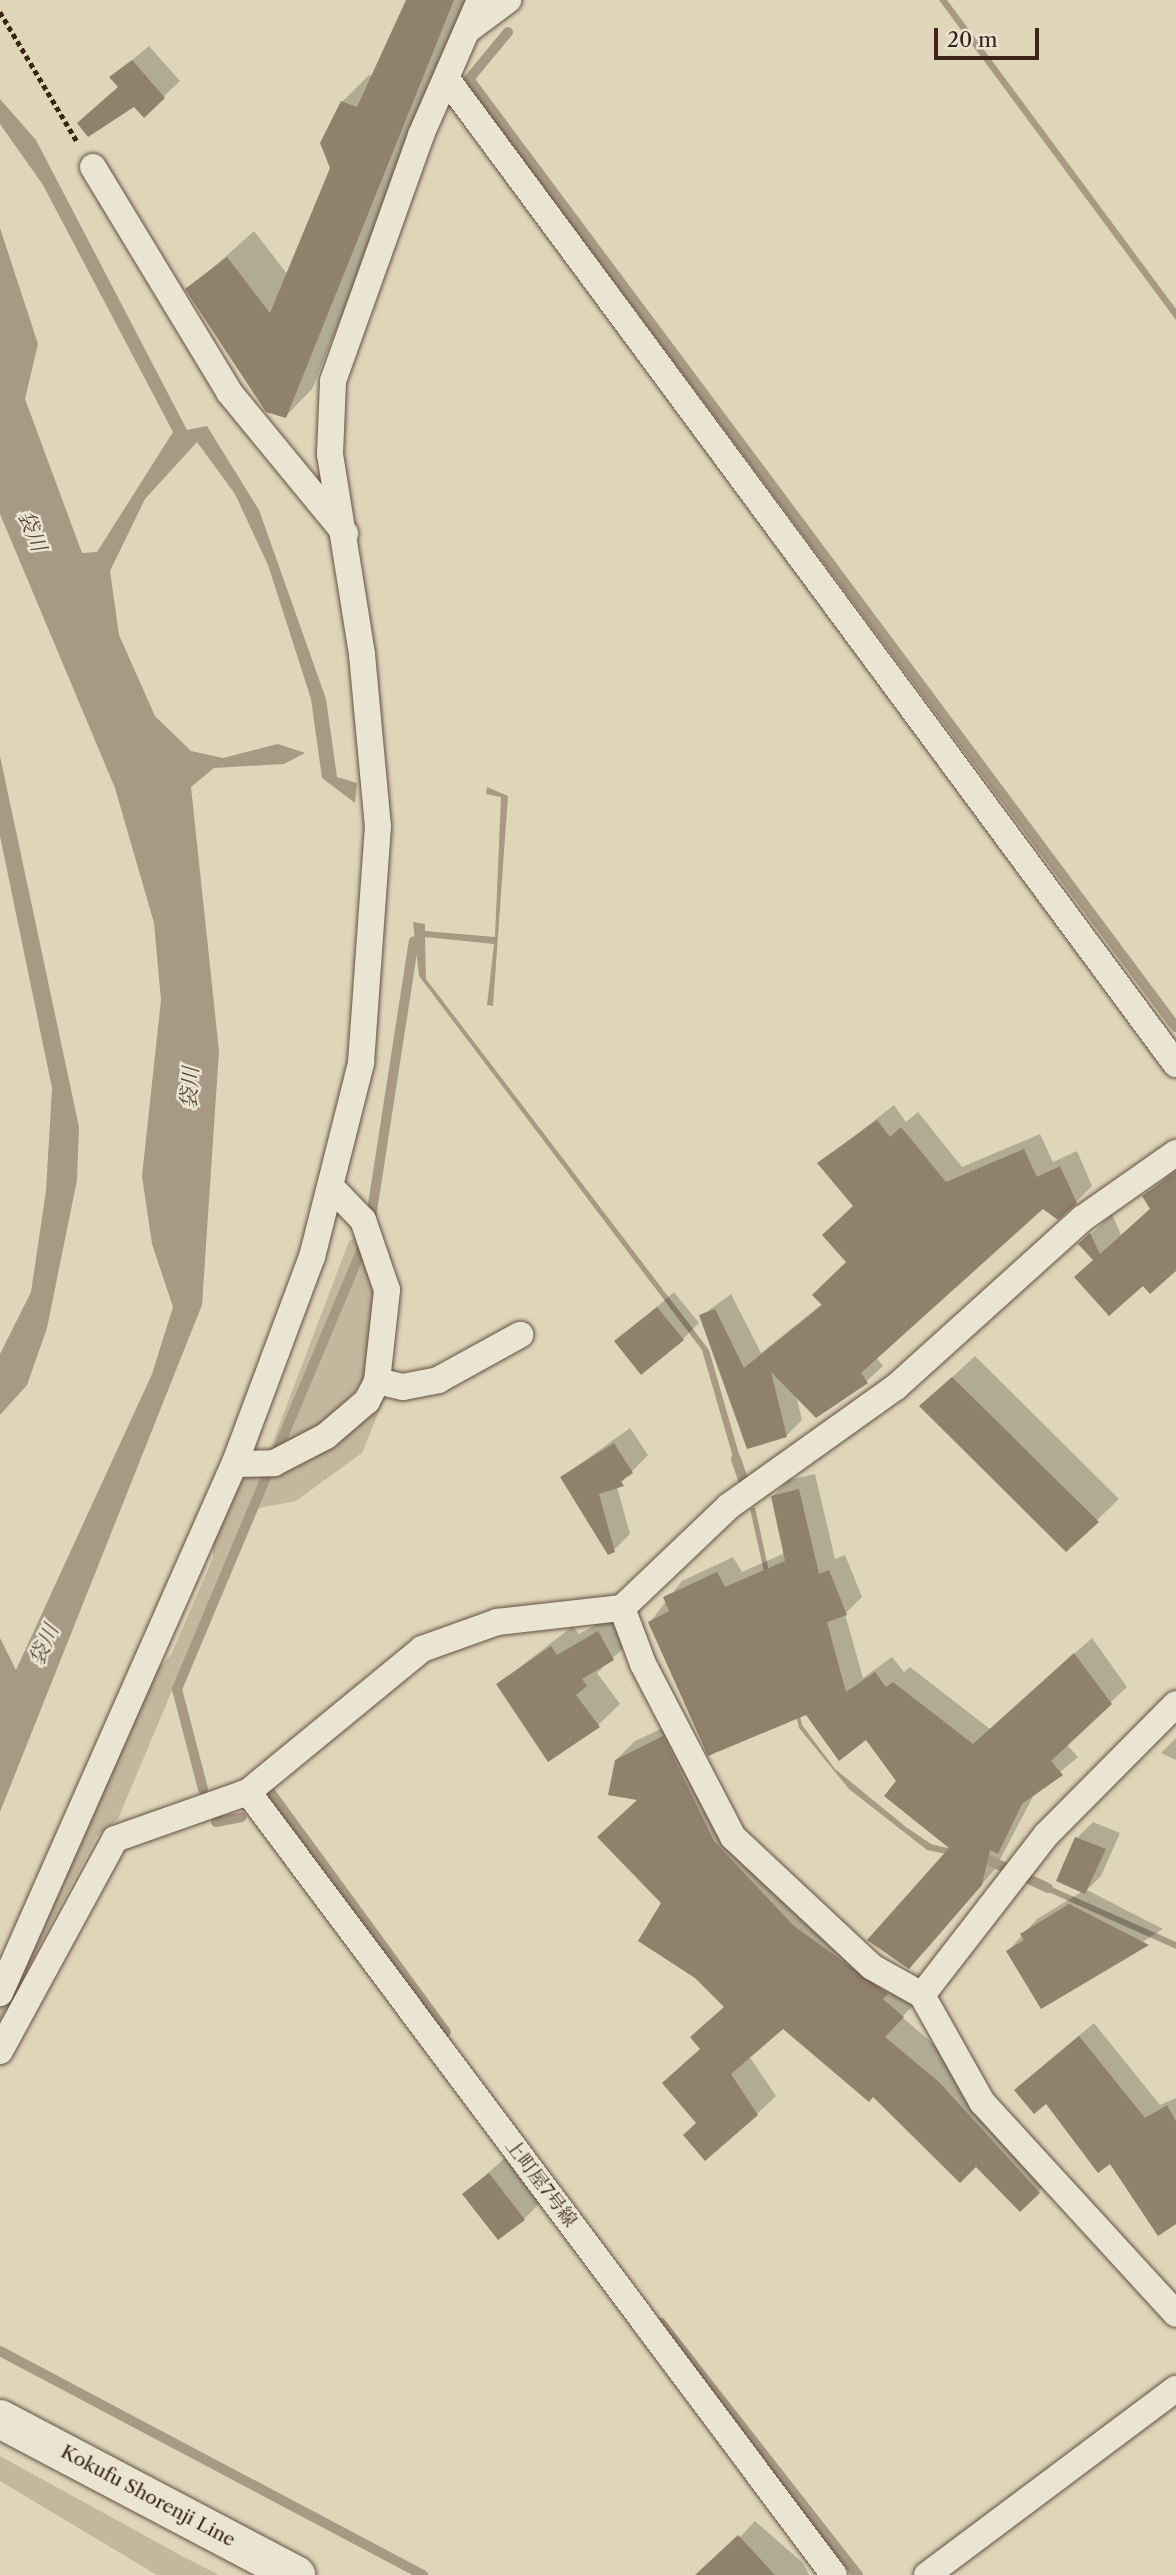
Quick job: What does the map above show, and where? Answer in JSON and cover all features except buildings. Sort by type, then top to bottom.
[{"type":"main road","name":"Kokufu Shorenji Line","points":[[0,2419],[296,2575]]},
{"type":"street","points":[[0,1993],[234,1464],[312,1257],[361,1063],[378,827],[345,533],[330,454],[333,381],[421,135],[449,82],[480,0]]},
{"type":"street","points":[[467,30],[508,0]]},
{"type":"street","points":[[449,82],[1176,1063]]},
{"type":"street","points":[[93,167],[229,392],[345,533]]},
{"type":"street","points":[[0,2051],[115,1839],[247,1792],[422,1649],[497,1622],[622,1608],[729,1506],[896,1387],[1083,1219],[1176,1153]]},
{"type":"street","points":[[234,1464],[274,1463],[326,1437],[367,1401],[377,1381],[387,1290],[363,1220],[330,1186]]},
{"type":"street","points":[[377,1381],[402,1387],[438,1380],[520,1335]]},
{"type":"street","points":[[622,1608],[643,1664],[733,1837],[872,1967],[922,1996],[982,2102],[1176,2314]]},
{"type":"street","points":[[922,1996],[1047,1834],[1176,1704]]},
{"type":"street","name":"上町屋7号線","points":[[247,1792],[834,2575]]},
{"type":"street","points":[[927,2575],[1176,2389]]},
{"type":"path","points":[[0,12],[93,167]]},
{"type":"shaded area","points":[[359,1236],[378,1278],[368,1376],[326,1424],[268,1455],[349,1241]]},
{"type":"shaded area","points":[[384,1399],[362,1453],[296,1501],[248,1510],[118,1819],[97,1836],[0,2021],[0,2009],[153,1674],[171,1655],[213,1558],[213,1527],[237,1477],[335,1443]]},
{"type":"shaded area","points":[[0,2456],[219,2575],[157,2575],[0,2481]]},
{"type":"water","points":[[939,0],[947,0],[1176,309],[1176,320]]},
{"type":"water","name":"袋川","points":[[0,99],[36,140],[187,430],[207,426],[259,510],[326,699],[337,777],[357,783],[355,803],[322,778],[311,699],[268,565],[235,494],[197,442],[145,499],[110,571],[119,635],[155,716],[191,751],[223,758],[278,744],[305,753],[284,764],[214,768],[191,787],[219,1051],[202,1305],[0,1812],[0,1638],[16,1670],[152,1374],[173,1307],[152,1244],[142,1176],[161,1000],[154,923],[115,788],[0,514],[0,228],[38,344],[25,399],[82,553],[97,552],[173,432],[43,185],[0,124]]},
{"type":"water","points":[[0,756],[79,1127],[77,1180],[47,1328],[27,1385],[0,1415],[0,1354],[31,1292],[46,1191],[52,1088],[0,836]]},
{"type":"water","points":[[487,787],[508,796],[493,1006],[487,1005],[494,944],[425,937],[426,979],[709,1350],[743,1468],[737,1471],[702,1350],[419,976],[413,922],[425,924],[425,931],[495,937],[501,797],[486,794]]},
{"type":"water","points":[[755,1507],[802,1725],[835,1769],[906,1827],[931,1844],[995,1859],[992,1863],[927,1850],[849,1789],[799,1728],[750,1509]]},
{"type":"water","points":[[1036,1880],[1176,1942],[1176,1949],[1033,1885]]},
{"type":"waterway","points":[[508,32],[469,79],[1176,1027]]},
{"type":"waterway","points":[[370,1224],[414,941]]},
{"type":"waterway","points":[[203,1789],[177,1689],[365,1242]]},
{"type":"waterway","points":[[736,1459],[748,1493]]},
{"type":"waterway","points":[[271,1793],[446,2032]]},
{"type":"waterway","points":[[216,1822],[242,1817]]},
{"type":"waterway","points":[[980,1856],[1048,1888]]},
{"type":"waterway","points":[[661,2323],[858,2575]]},
{"type":"waterway","points":[[0,2351],[423,2575]]}]
